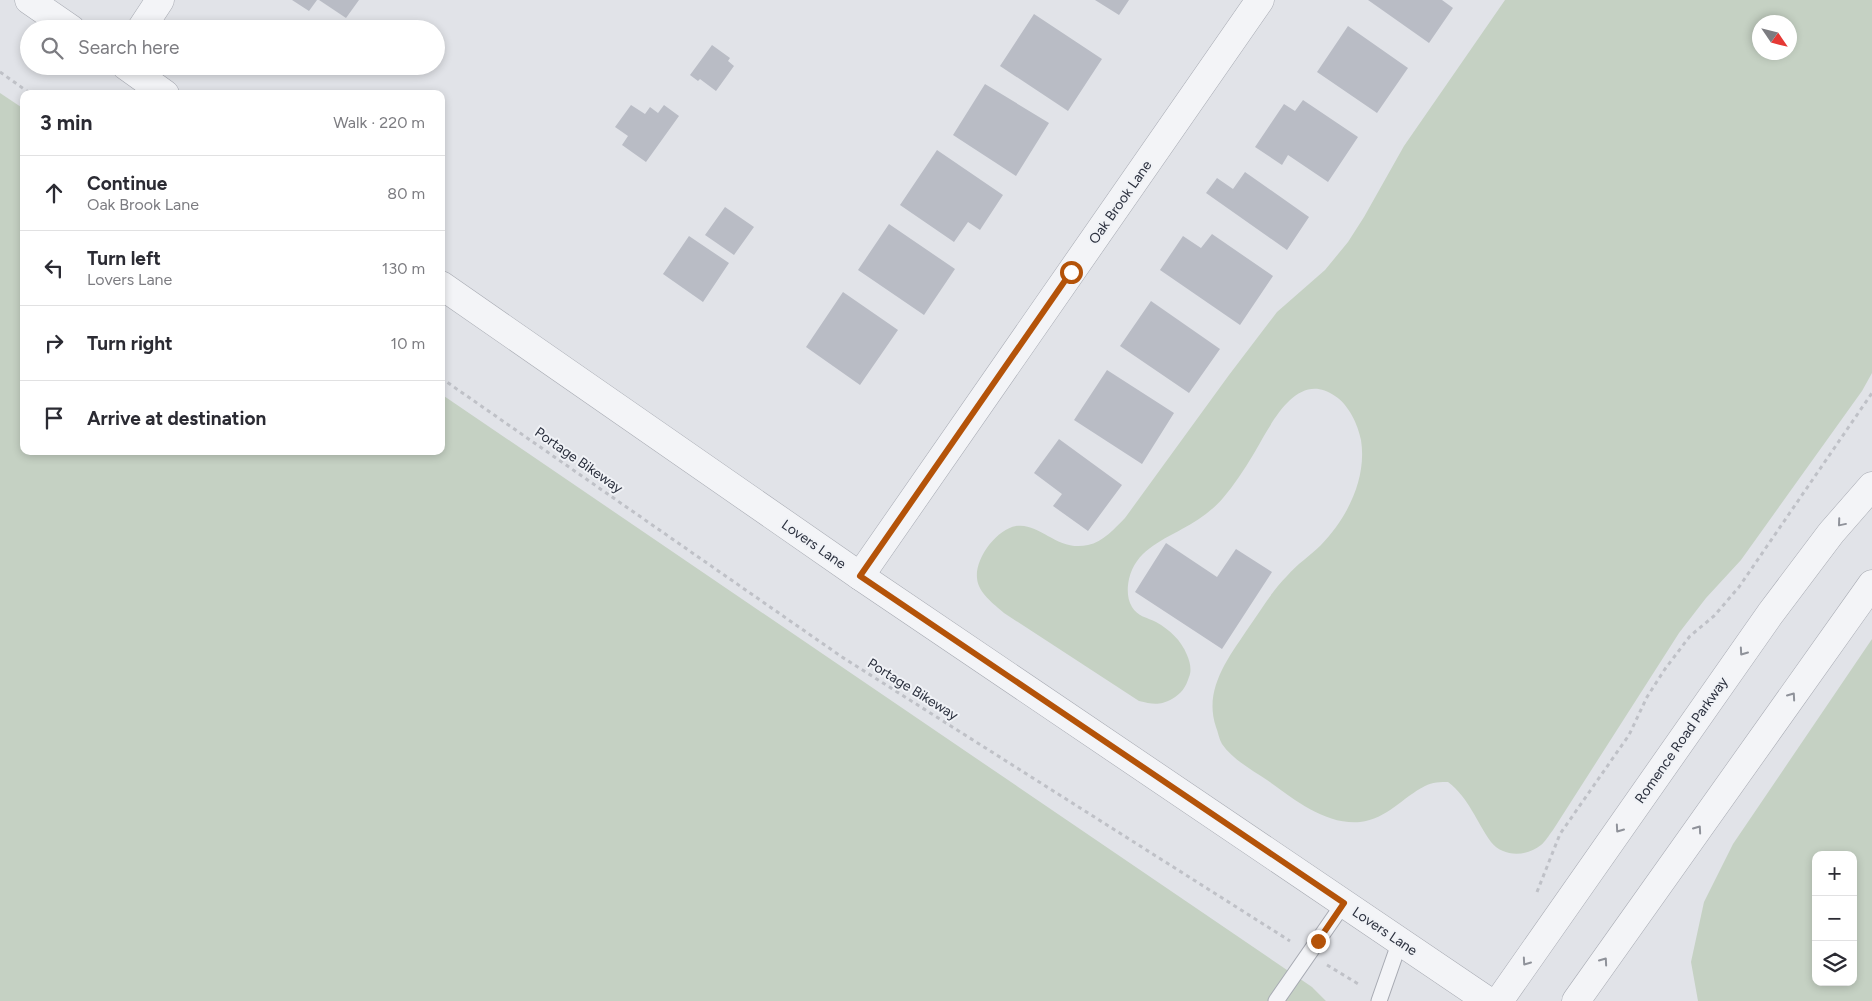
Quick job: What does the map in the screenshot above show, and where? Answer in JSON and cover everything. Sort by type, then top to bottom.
[{"type":"street","points":[[29,0],[58,20]]},
{"type":"street","points":[[147,20],[160,0]]},
{"type":"street","name":"Oak Brook Lane","points":[[860,576],[1260,0]]},
{"type":"street","points":[[139,75],[160,90]]},
{"type":"street","name":"Lovers Lane","points":[[445,288],[860,576],[1488,1001]]},
{"type":"street","name":"Romence Road Parkway","points":[[1499,1001],[1770,614],[1832,533],[1872,486]]},
{"type":"street","points":[[1576,1001],[1872,584]]},
{"type":"lane","points":[[1276,1001],[1344,903]]},
{"type":"lane","points":[[1380,999],[1400,941]]},
{"type":"path","points":[[0,72],[26,90]]},
{"type":"path","name":"Portage Bikeway","points":[[445,381],[842,657],[1380,999]]},
{"type":"path","points":[[1536,897],[1560,834],[1629,735],[1647,697],[1665,669],[1690,636],[1714,616],[1739,587],[1872,393]]},
{"type":"green space","points":[[1505,0],[1872,0],[1872,373],[1862,391],[1741,560],[1706,598],[1679,633],[1553,830],[1542,844],[1529,852],[1508,853],[1496,847],[1467,802],[1448,782],[1425,786],[1378,817],[1360,822],[1347,822],[1322,815],[1299,802],[1237,759],[1226,749],[1220,740],[1213,713],[1213,700],[1215,687],[1226,662],[1276,588],[1331,534],[1347,509],[1358,483],[1362,454],[1360,434],[1345,405],[1335,396],[1321,389],[1308,390],[1296,396],[1285,405],[1242,472],[1219,503],[1199,519],[1150,548],[1132,569],[1128,590],[1129,601],[1132,607],[1140,615],[1166,628],[1182,645],[1189,660],[1190,674],[1186,684],[1181,692],[1172,699],[1156,704],[1139,701],[1004,613],[983,593],[978,583],[977,570],[983,554],[995,538],[1009,528],[1025,526],[1033,528],[1058,541],[1077,546],[1099,541],[1117,526],[1125,518],[1277,312],[1325,270],[1348,242],[1404,146]]},
{"type":"green space","points":[[0,93],[20,106],[20,455],[445,455],[445,397],[1312,987],[1326,1001],[0,1001]]},
{"type":"green space","points":[[1872,639],[1872,1001],[1698,1001],[1691,962],[1704,902],[1733,844]]},
{"type":"building","points":[[292,0],[317,0],[309,11]]},
{"type":"building","points":[[319,0],[359,0],[346,18]]},
{"type":"building","points":[[1095,0],[1129,0],[1119,15]]},
{"type":"building","points":[[1368,0],[1442,0],[1453,8],[1429,43]]},
{"type":"building","points":[[1034,14],[1102,59],[1068,111],[1000,66]]},
{"type":"building","points":[[1348,26],[1408,68],[1377,113],[1317,72]]},
{"type":"building","points":[[712,45],[730,58],[728,61],[734,66],[716,91],[700,79],[698,81],[690,75]]},
{"type":"building","points":[[985,84],[1049,123],[1016,176],[953,135]]},
{"type":"building","points":[[1303,100],[1358,137],[1328,182],[1288,155],[1282,165],[1255,147],[1284,104],[1295,111]]},
{"type":"building","points":[[631,105],[645,114],[650,107],[658,113],[664,105],[679,116],[646,162],[622,145],[628,136],[615,127]]},
{"type":"building","points":[[937,150],[1003,195],[980,230],[968,222],[954,242],[900,205]]},
{"type":"building","points":[[1245,172],[1309,217],[1287,250],[1206,193],[1217,178],[1233,189]]},
{"type":"building","points":[[725,207],[754,227],[734,255],[705,235]]},
{"type":"building","points":[[889,224],[955,269],[924,315],[858,270]]},
{"type":"building","points":[[1212,234],[1273,276],[1240,325],[1160,270],[1183,236],[1201,248]]},
{"type":"building","points":[[689,236],[729,263],[703,302],[663,274]]},
{"type":"building","points":[[843,292],[898,330],[860,385],[806,347]]},
{"type":"building","points":[[1151,301],[1220,349],[1189,393],[1120,346]]},
{"type":"building","points":[[1107,370],[1174,413],[1142,464],[1074,420]]},
{"type":"building","points":[[1059,439],[1122,485],[1088,531],[1053,506],[1062,494],[1034,473]]},
{"type":"building","points":[[1166,543],[1217,577],[1236,549],[1272,572],[1222,649],[1135,592]]},
{"type":"route","points":[[1071,272],[860,576],[1344,903],[1318,941]]}]
